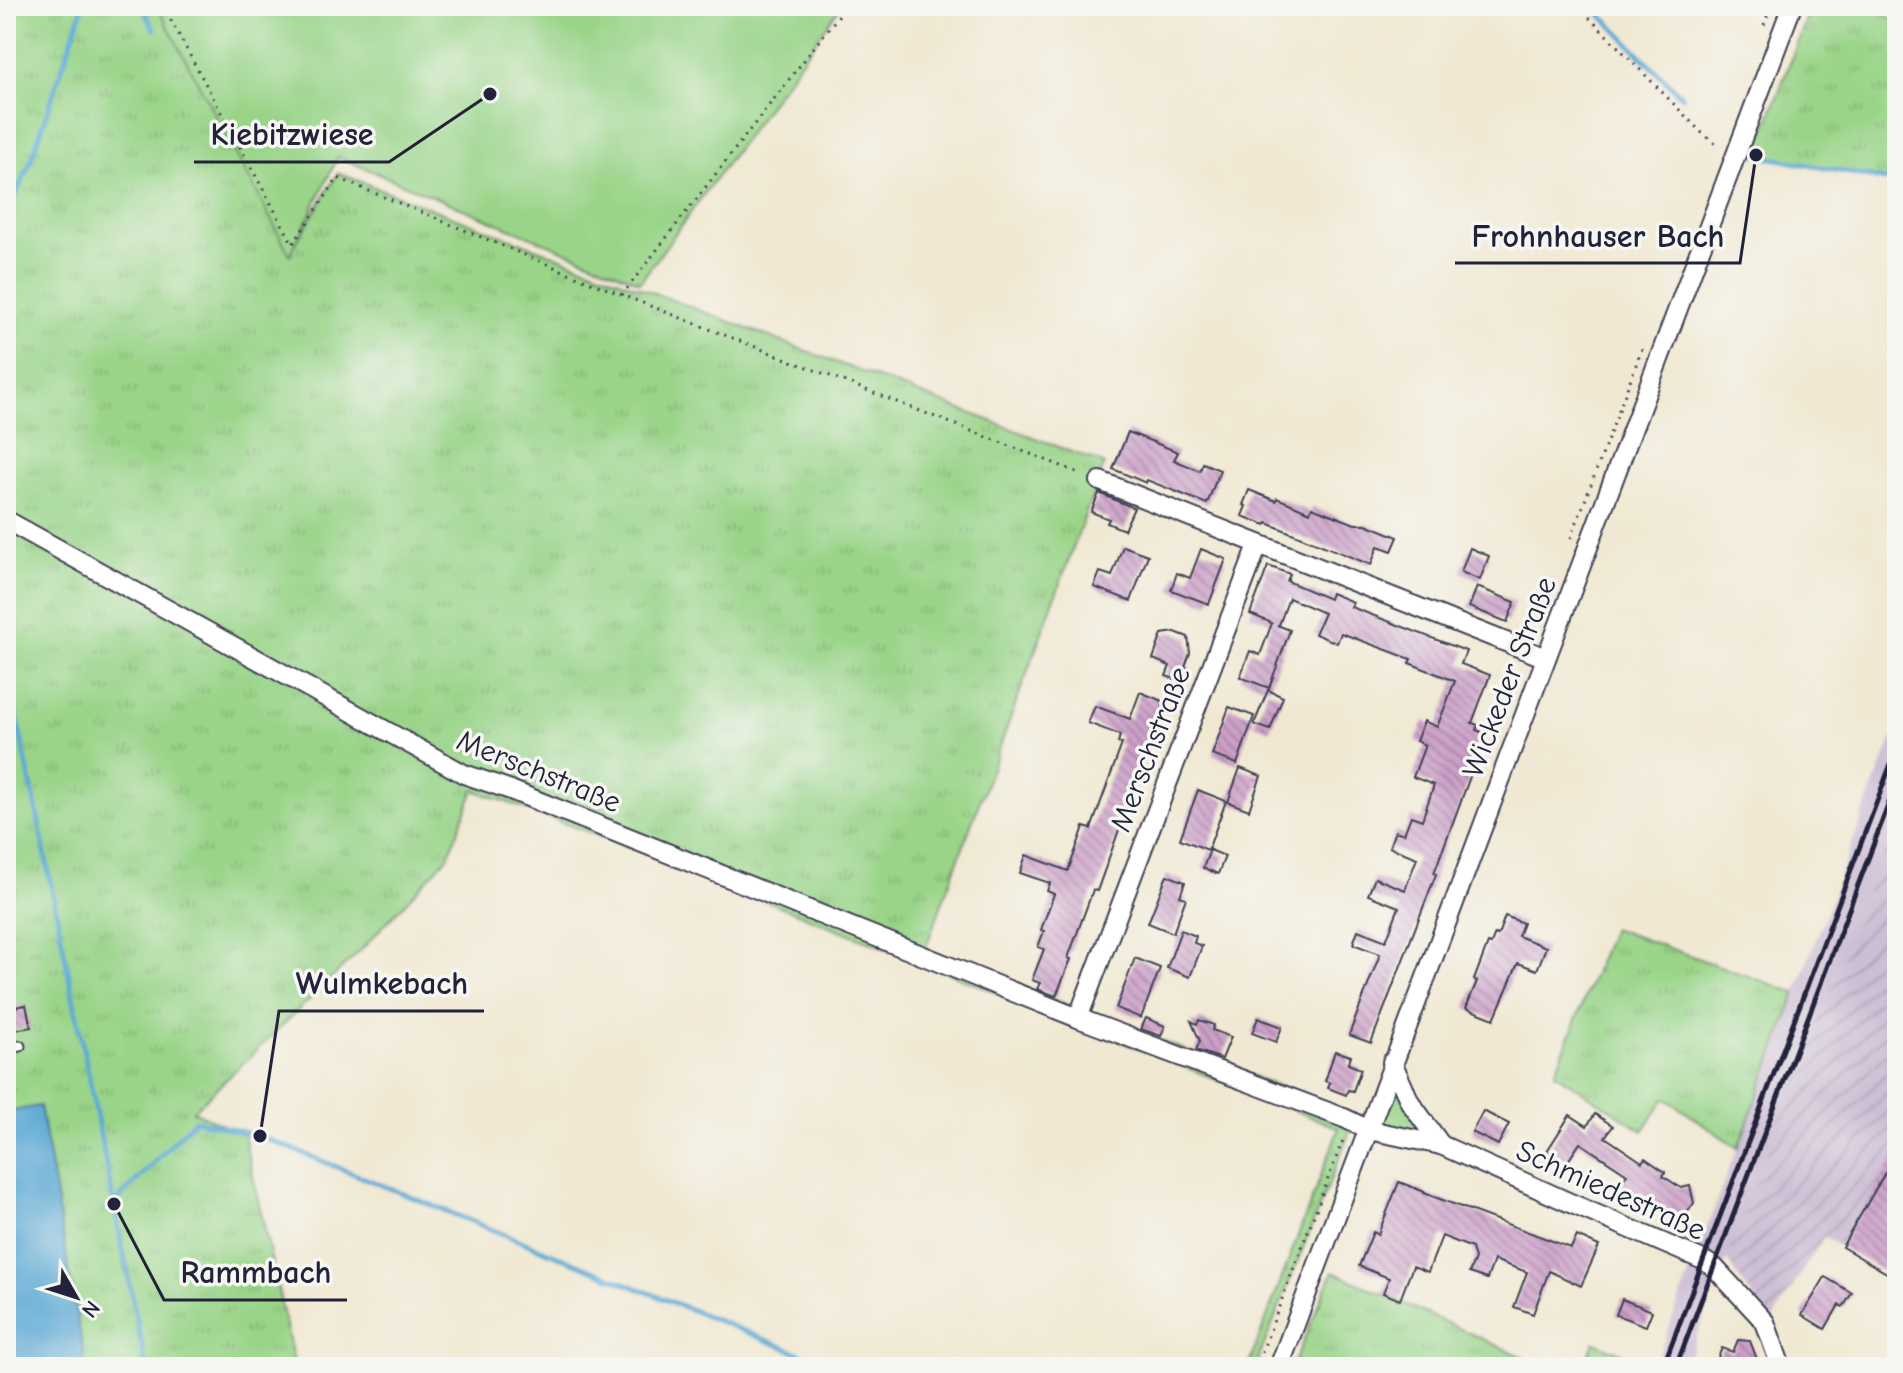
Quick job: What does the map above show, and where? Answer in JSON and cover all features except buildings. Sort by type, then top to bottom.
[{"type":"street","name":"Wickeder Straße","points":[[1279,1367],[1362,1126],[1392,1062],[1792,6]]},
{"type":"street","points":[[1718,146],[1734,157]]},
{"type":"street","points":[[1100,481],[1546,658]]},
{"type":"street","name":"Merschstraße","points":[[6,520],[464,774],[1078,1018],[1362,1126]]},
{"type":"street","name":"Merschstraße","points":[[1078,1018],[1258,545]]},
{"type":"street","points":[[1392,1062],[1410,1102],[1441,1145]]},
{"type":"street","name":"Schmiedestraße","points":[[1362,1126],[1441,1145],[1703,1260],[1714,1267],[1765,1322],[1781,1367]]},
{"type":"lane","points":[[6,1048],[20,1046]]},
{"type":"path","points":[[163,6],[293,244],[338,178],[622,295],[1100,481]]},
{"type":"path","points":[[622,295],[846,6]]},
{"type":"path","points":[[1578,6],[1718,146]]},
{"type":"path","points":[[1256,1367],[1341,1140],[1362,1126]]},
{"type":"shaded area","points":[[1897,725],[1897,817],[1685,1367],[1654,1367]]},
{"type":"shaded area","points":[[1897,817],[1897,1280],[1824,1237],[1771,1322],[1726,1259]]},
{"type":"green space","points":[[6,6],[275,6],[293,248],[338,173],[1104,464],[925,950],[1356,1116],[1255,1367],[1248,1367],[1339,1128],[648,854],[474,790],[448,857],[361,950],[193,1111],[244,1135],[295,1367],[6,1367]]},
{"type":"green space","points":[[157,6],[841,6],[640,282],[338,157],[290,255]]},
{"type":"green space","points":[[1811,6],[1871,6],[1897,22],[1897,183],[1755,156]]},
{"type":"green space","points":[[1612,928],[1796,993],[1738,1148],[1665,1098],[1643,1131],[1555,1073]]},
{"type":"green space","points":[[1395,1083],[1423,1130],[1419,1137],[1385,1125],[1382,1117]]},
{"type":"green space","points":[[1333,1272],[1545,1367],[1292,1367]]},
{"type":"green space","points":[[1594,1342],[1654,1367],[1583,1367]]},
{"type":"water","points":[[40,1106],[86,1367],[6,1367],[6,1112]]},
{"type":"waterway","points":[[6,216],[31,161],[83,6]]},
{"type":"waterway","points":[[141,6],[154,29]]},
{"type":"waterway","points":[[1592,6],[1682,97]]},
{"type":"waterway","points":[[1756,155],[1897,182]]},
{"type":"waterway","points":[[6,667],[146,1367]]},
{"type":"waterway","points":[[114,1204],[195,1120],[260,1136],[833,1367]]},
{"type":"railway","points":[[1663,1367],[1897,748]]},
{"type":"railway","points":[[1676,1367],[1897,782]]},
{"type":"place","name":"Kiebitzwiese","points":[[490,94]]},
{"type":"place","name":"Frohnhauser Bach","points":[[1756,155]]},
{"type":"place","name":"Wulmkebach","points":[[260,1136]]},
{"type":"place","name":"Rammbach","points":[[114,1204]]}]
